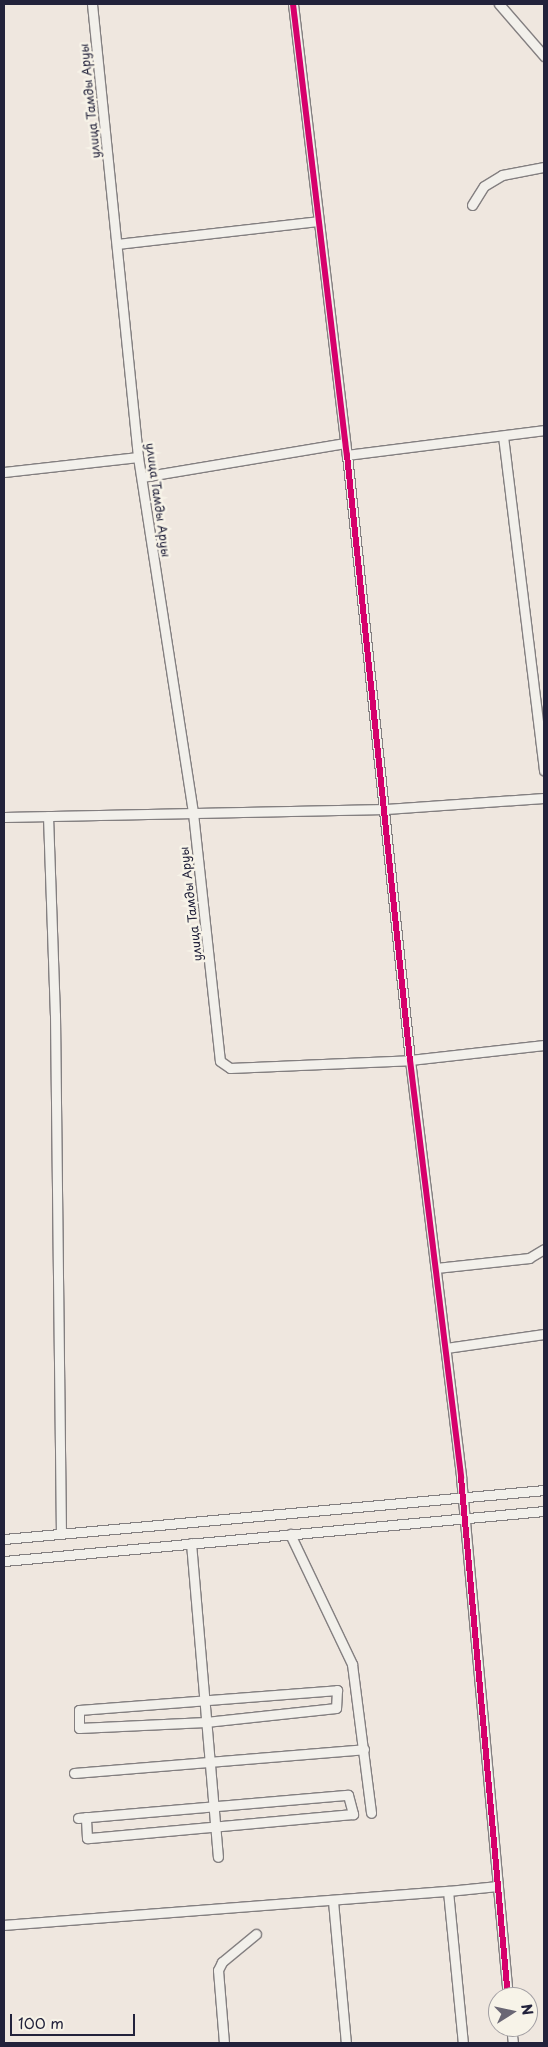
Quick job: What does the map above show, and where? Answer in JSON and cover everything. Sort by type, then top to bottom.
[{"type":"street","name":"улица Тамды Аруы","points":[[92,4],[138,457],[193,813],[215,998],[220,1061],[230,1068],[410,1060]]},
{"type":"street","points":[[293,4],[346,443],[386,809],[410,1060],[464,1498],[507,1987]]},
{"type":"street","points":[[499,4],[544,56]]},
{"type":"street","points":[[472,205],[484,186],[502,176],[544,168]]},
{"type":"street","points":[[117,244],[318,222]]},
{"type":"street","points":[[347,455],[544,430]]},
{"type":"street","points":[[503,436],[544,770]]},
{"type":"street","points":[[142,476],[346,443]]},
{"type":"street","points":[[4,472],[138,457]]},
{"type":"street","points":[[4,817],[386,809],[544,798]]},
{"type":"street","points":[[48,816],[55,1015],[61,1534]]},
{"type":"street","points":[[410,1060],[544,1044]]},
{"type":"street","points":[[436,1268],[529,1258],[544,1249]]},
{"type":"street","points":[[446,1348],[544,1334]]},
{"type":"street","points":[[445,1499],[454,1493],[461,1478]]},
{"type":"street","points":[[461,1478],[468,1488],[483,1496]]},
{"type":"street","points":[[4,1539],[544,1490]]},
{"type":"street","points":[[4,1561],[544,1511]]},
{"type":"street","points":[[290,1534],[352,1664],[371,1814]]},
{"type":"street","points":[[190,1543],[218,1856]]},
{"type":"street","points":[[337,1690],[336,1708],[206,1722],[81,1729],[78,1720],[79,1710],[337,1690]]},
{"type":"street","points":[[74,1773],[364,1749]]},
{"type":"street","points":[[348,1795],[351,1796],[353,1814],[87,1838],[82,1818],[214,1806],[348,1795]]},
{"type":"street","points":[[4,1925],[333,1901],[498,1886]]},
{"type":"street","points":[[448,1891],[463,2043]]},
{"type":"street","points":[[333,1901],[346,2043]]},
{"type":"street","points":[[224,2043],[218,1970],[222,1962],[256,1934]]},
{"type":"cycle path","points":[[293,4],[347,455],[410,1060],[461,1477],[507,1987]]}]
